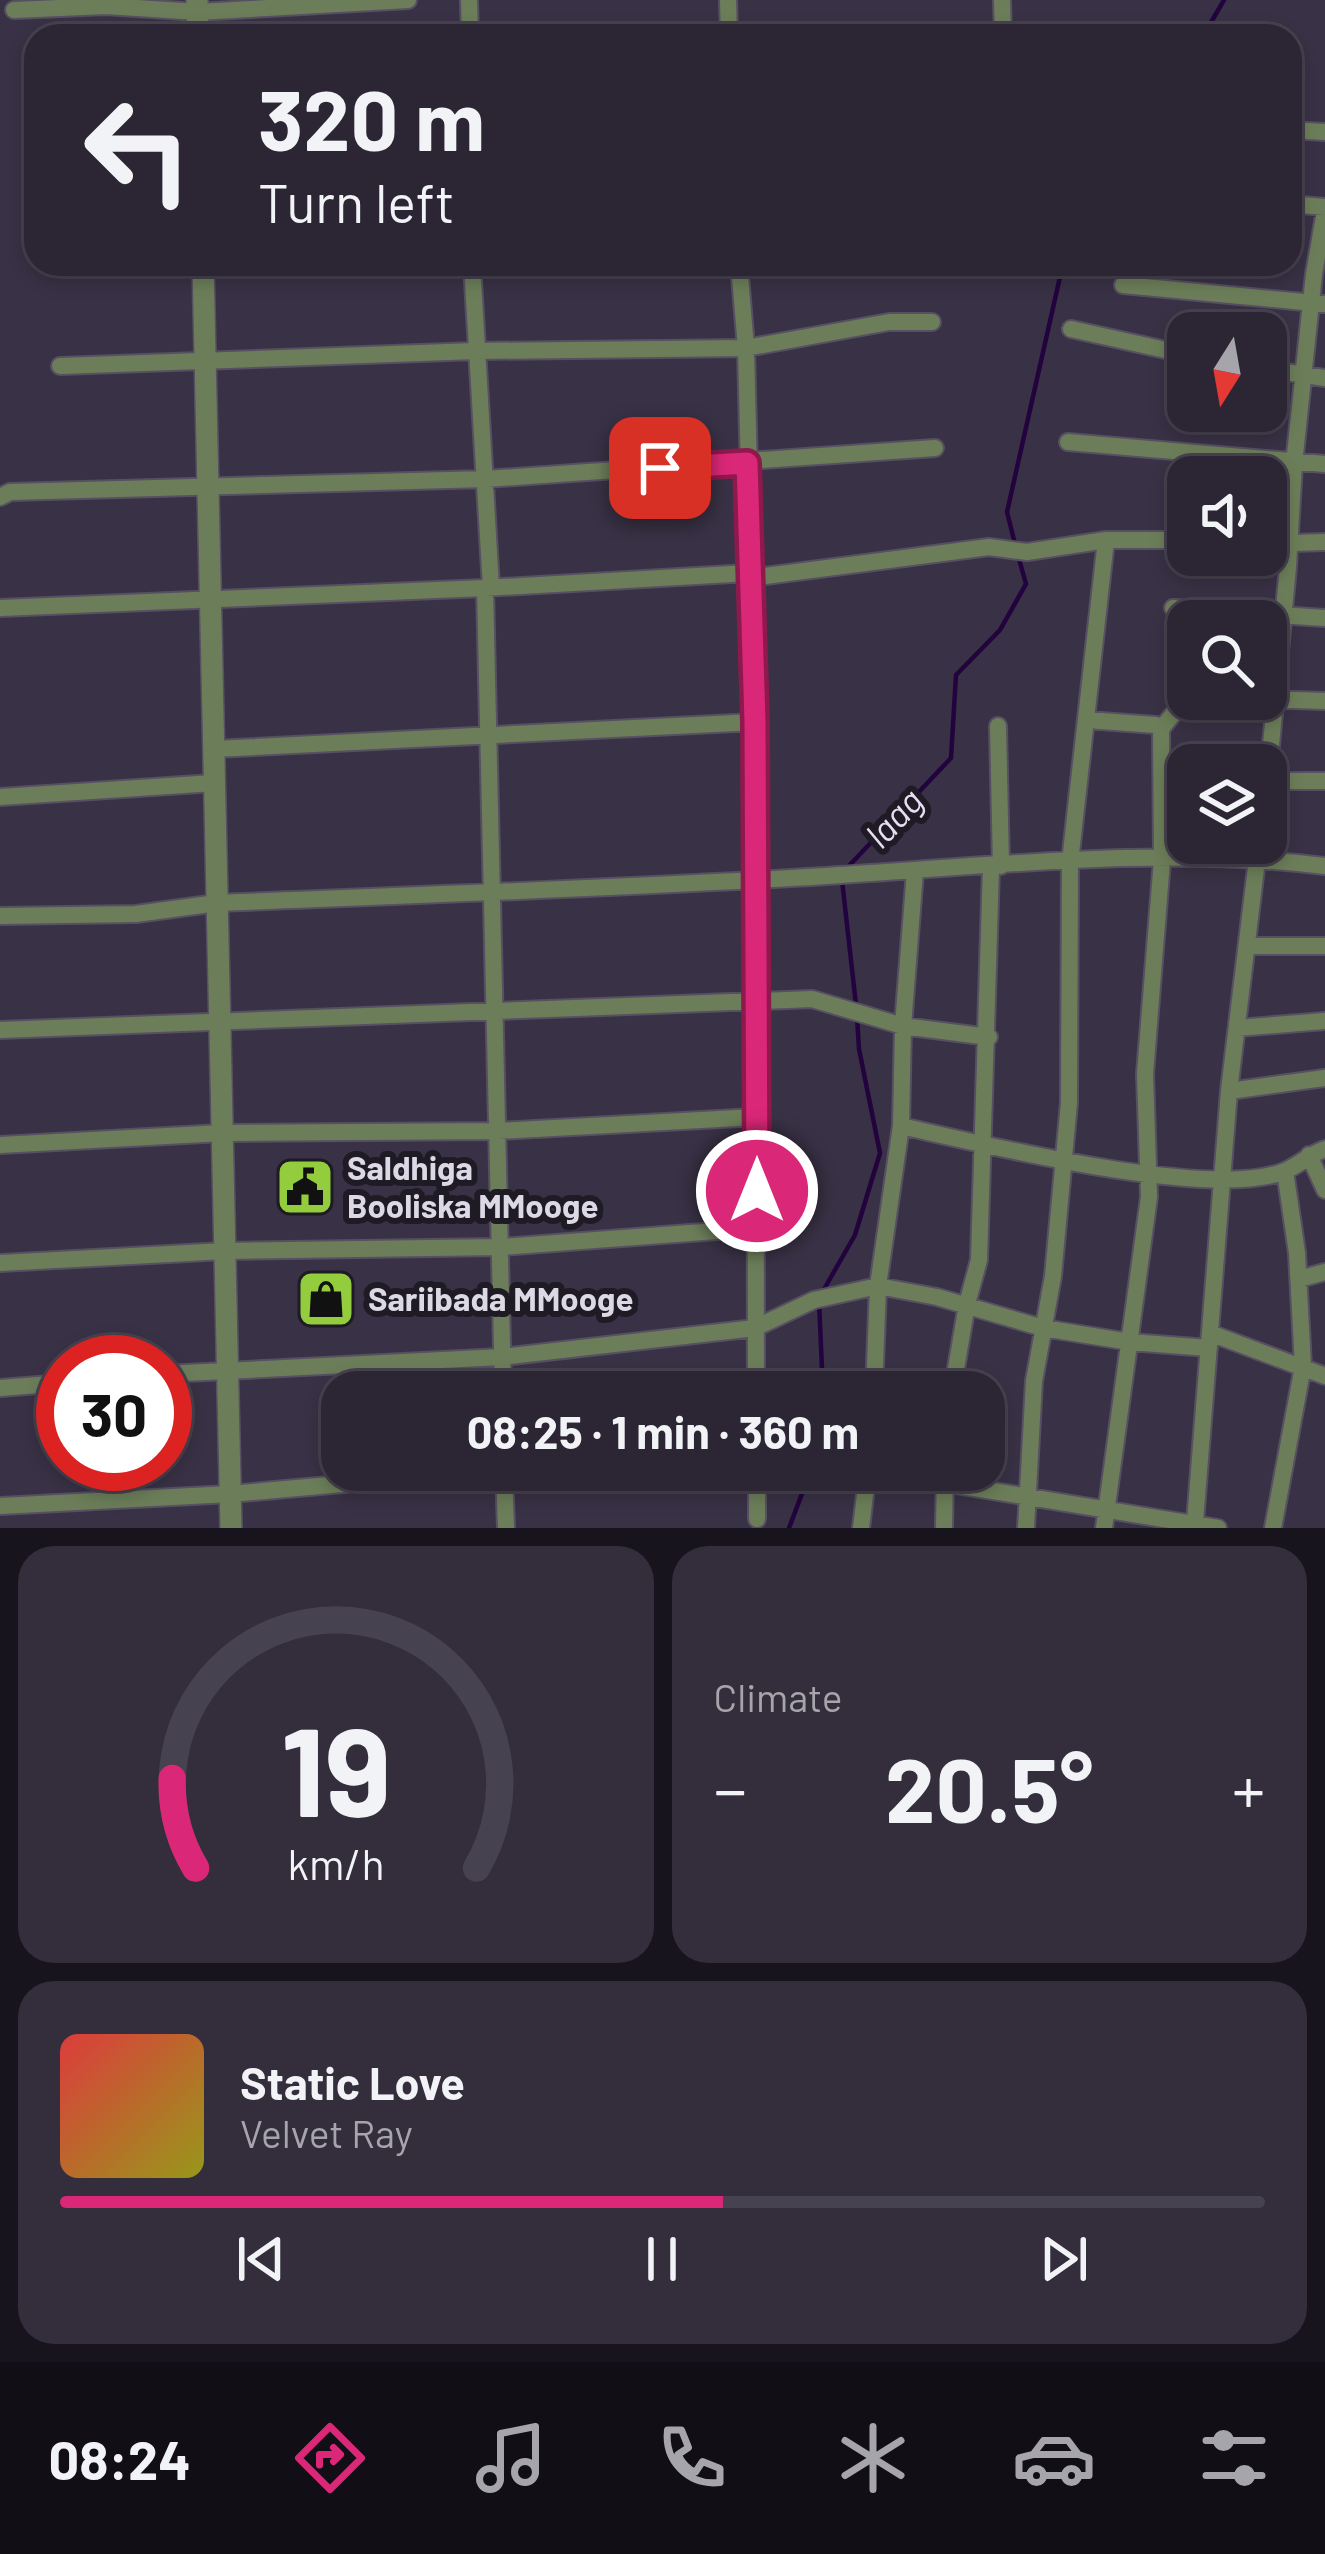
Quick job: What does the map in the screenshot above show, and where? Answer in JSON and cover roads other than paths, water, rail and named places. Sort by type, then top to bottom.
[{"type":"street","points":[[14,10],[408,0]]},
{"type":"street","points":[[1284,600],[1294,464],[1318,303],[1325,208]]},
{"type":"street","points":[[203,276],[231,1528]]},
{"type":"street","points":[[473,276],[486,478],[502,1371]]},
{"type":"street","points":[[740,276],[755,722],[756,1371]]},
{"type":"street","points":[[1124,285],[1318,303]]},
{"type":"street","points":[[60,366],[476,351],[746,348],[889,322],[932,322]]},
{"type":"street","points":[[1071,329],[1167,351]]},
{"type":"street","points":[[1287,372],[1325,378]]},
{"type":"street","points":[[1069,442],[1325,464]]},
{"type":"street","points":[[0,497],[10,492],[208,484],[486,478],[935,448]]},
{"type":"street","points":[[1026,1528],[1034,1382],[1053,1276],[1069,1103],[1070,862],[1106,540]]},
{"type":"street","points":[[0,608],[749,576],[989,547],[1027,552],[1106,540],[1167,540]]},
{"type":"street","points":[[1289,544],[1325,542]]},
{"type":"street","points":[[1287,616],[1325,619]]},
{"type":"street","points":[[1287,700],[1325,701]]},
{"type":"street","points":[[1087,720],[1161,729]]},
{"type":"street","points":[[1106,1518],[1150,1172],[1145,1074],[1162,860],[1161,729],[1168,720]]},
{"type":"street","points":[[214,748],[755,722]]},
{"type":"street","points":[[956,1371],[979,1260],[998,726]]},
{"type":"street","points":[[1287,786],[1325,781]]},
{"type":"street","points":[[0,797],[214,783]]},
{"type":"street","points":[[1287,857],[1325,866]]},
{"type":"street","points":[[0,916],[136,914],[217,903],[1167,859]]},
{"type":"street","points":[[1005,1489],[1106,1518],[1206,1526],[1210,1340],[1229,1091],[1257,864]]},
{"type":"street","points":[[875,1371],[878,1286],[901,1126],[915,871]]},
{"type":"street","points":[[1248,946],[1325,946]]},
{"type":"street","points":[[0,1030],[812,999],[903,1026],[988,1037]]},
{"type":"street","points":[[1237,1028],[1325,1022]]},
{"type":"street","points":[[1229,1091],[1325,1078]]},
{"type":"street","points":[[0,1145],[222,1133],[497,1131],[757,1117]]},
{"type":"street","points":[[901,1126],[1065,1161],[1223,1180],[1285,1171],[1317,1152],[1325,1190]]},
{"type":"street","points":[[1273,1528],[1303,1366],[1299,1280],[1285,1171]]},
{"type":"street","points":[[0,1263],[225,1251],[500,1247],[757,1228]]},
{"type":"street","points":[[1299,1280],[1325,1272]]},
{"type":"street","points":[[192,1372],[502,1357],[755,1328],[814,1300],[878,1286],[967,1304],[1043,1328],[1130,1342],[1210,1340],[1325,1376]]},
{"type":"street","points":[[0,1388],[36,1385]]},
{"type":"street","points":[[0,1505],[321,1486]]},
{"type":"street","points":[[503,1491],[506,1528]]},
{"type":"street","points":[[757,1491],[758,1520]]},
{"type":"street","points":[[861,1528],[865,1491]]},
{"type":"street","points":[[944,1491],[944,1528]]},
{"type":"waterway","name":"laag","points":[[1210,24],[1224,0]]},
{"type":"waterway","name":"laag","points":[[1016,548],[1007,512],[1060,276]]},
{"type":"waterway","name":"laag","points":[[845,870],[951,758],[956,675],[1000,630],[1026,584],[1019,559]]},
{"type":"waterway","name":"laag","points":[[842,880],[856,1005]]},
{"type":"waterway","name":"laag","points":[[823,1291],[855,1235],[880,1153],[857,1017]]},
{"type":"waterway","name":"laag","points":[[819,1301],[822,1371]]},
{"type":"waterway","name":"laag","points":[[789,1528],[803,1491]]},
{"type":"place","name":"Saldhiga Booliska MMooge","points":[[305,1187]]},
{"type":"place","name":"Sariibada MMooge","points":[[326,1299]]}]
